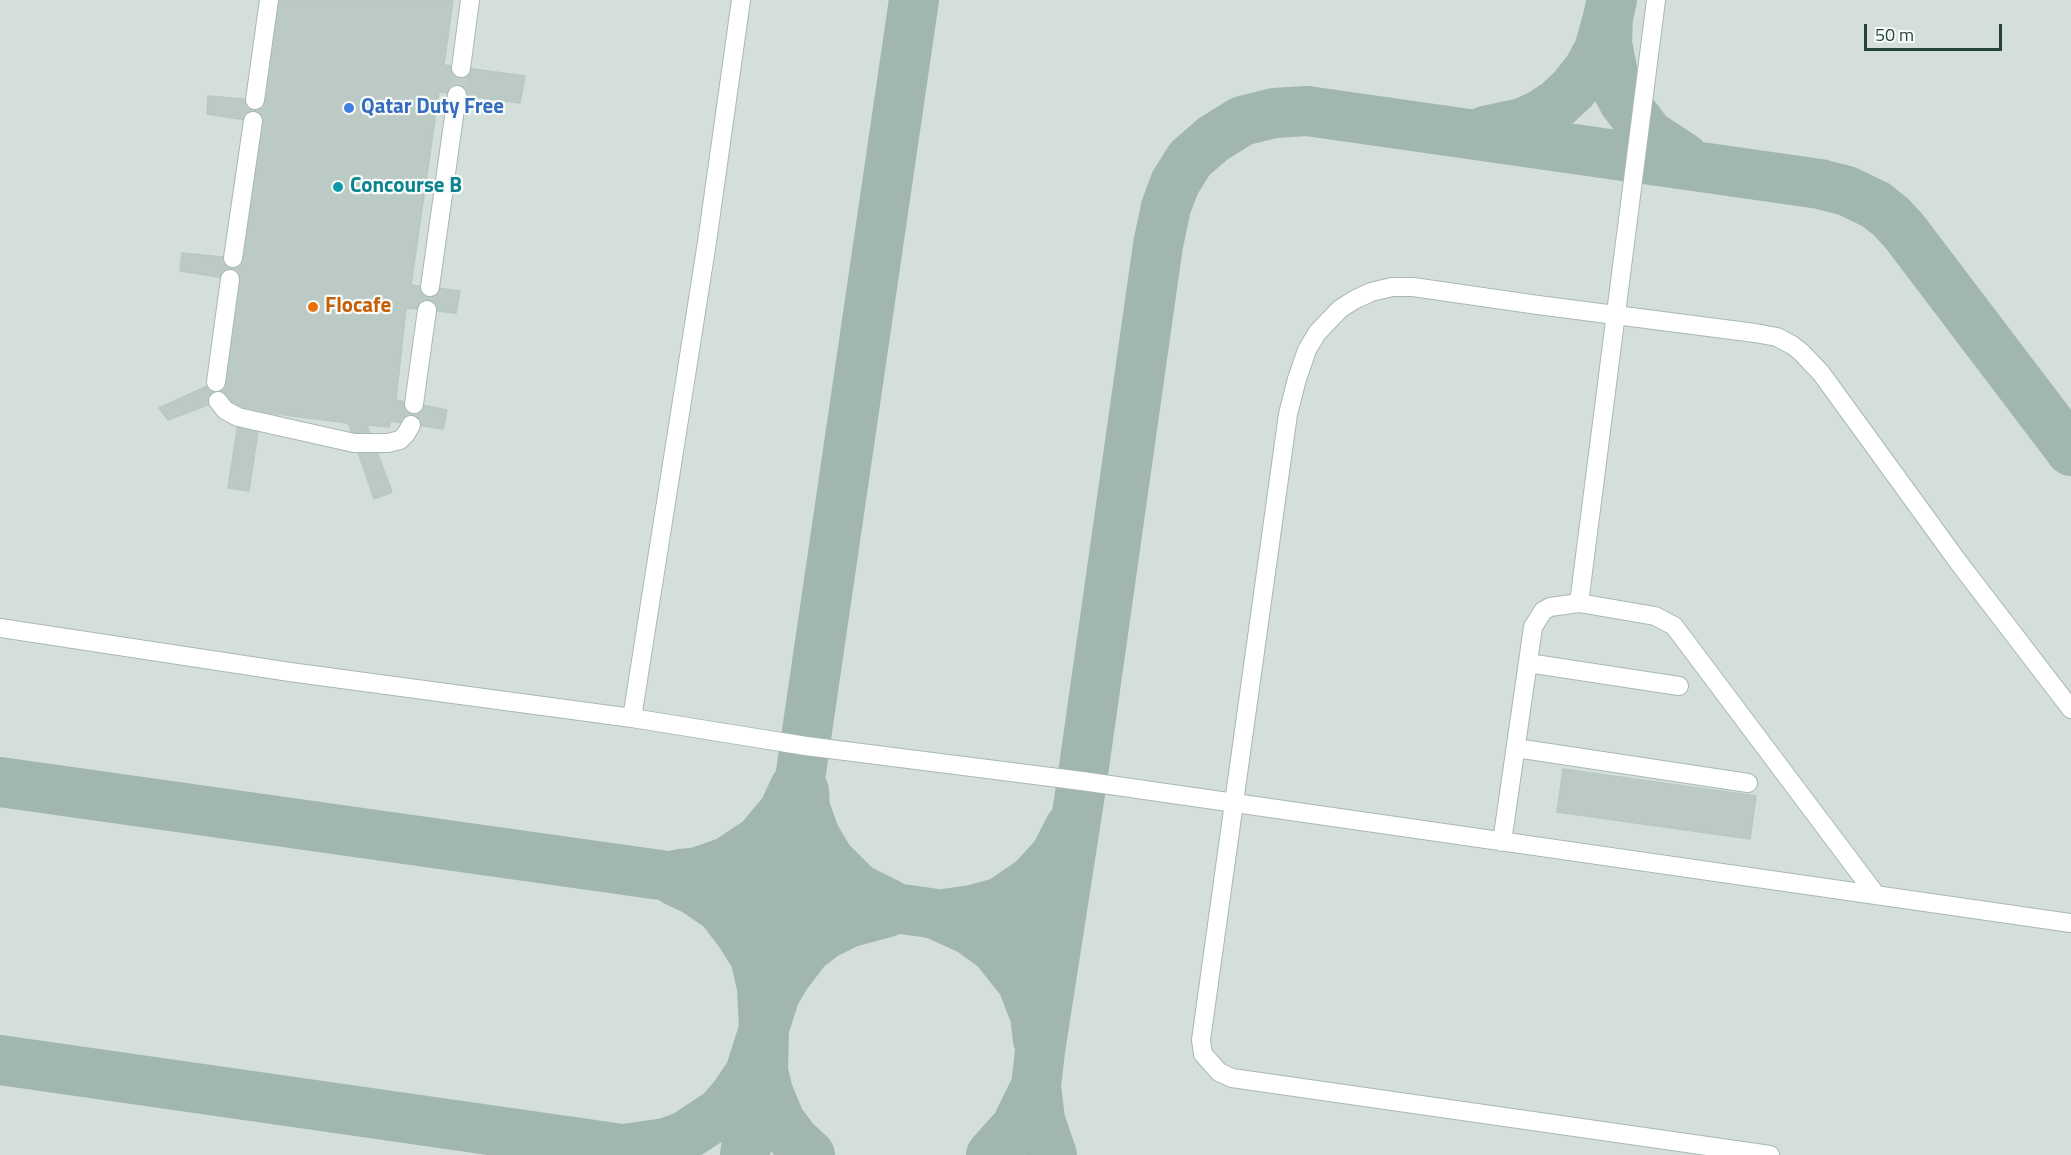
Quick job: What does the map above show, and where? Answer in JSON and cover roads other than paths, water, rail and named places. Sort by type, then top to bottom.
[{"type":"lane","points":[[255,100],[269,0]]},
{"type":"lane","points":[[461,68],[470,0]]},
{"type":"lane","points":[[632,718],[707,242],[741,0]]},
{"type":"lane","points":[[1579,603],[1656,0]]},
{"type":"lane","points":[[430,287],[457,94]]},
{"type":"lane","points":[[233,258],[253,121]]},
{"type":"lane","points":[[216,382],[230,279]]},
{"type":"lane","points":[[1770,1155],[1232,1078],[1219,1072],[1203,1054],[1201,1040],[1288,414],[1300,369],[1317,333],[1340,309],[1371,292],[1392,287],[1413,287],[1777,337],[1801,351],[1821,373],[1959,563],[2071,709]]},
{"type":"lane","points":[[414,404],[427,310]]},
{"type":"lane","points":[[219,401],[225,410],[238,417],[354,444],[388,443],[400,440],[411,425]]},
{"type":"lane","points":[[1502,842],[1533,627],[1543,611],[1558,604],[1579,603],[1655,616],[1674,626],[1876,895]]},
{"type":"lane","points":[[0,628],[290,672],[632,718],[806,746],[1082,781],[2071,923]]},
{"type":"lane","points":[[1528,663],[1679,686]]},
{"type":"lane","points":[[1516,748],[1748,783]]},
{"type":"tunnel","points":[[457,95],[461,68]]},
{"type":"place","name":"Qatar Duty Free","points":[[349,108]]},
{"type":"place","name":"Concourse B","points":[[338,187]]},
{"type":"place","name":"Flocafe","points":[[313,307]]}]
